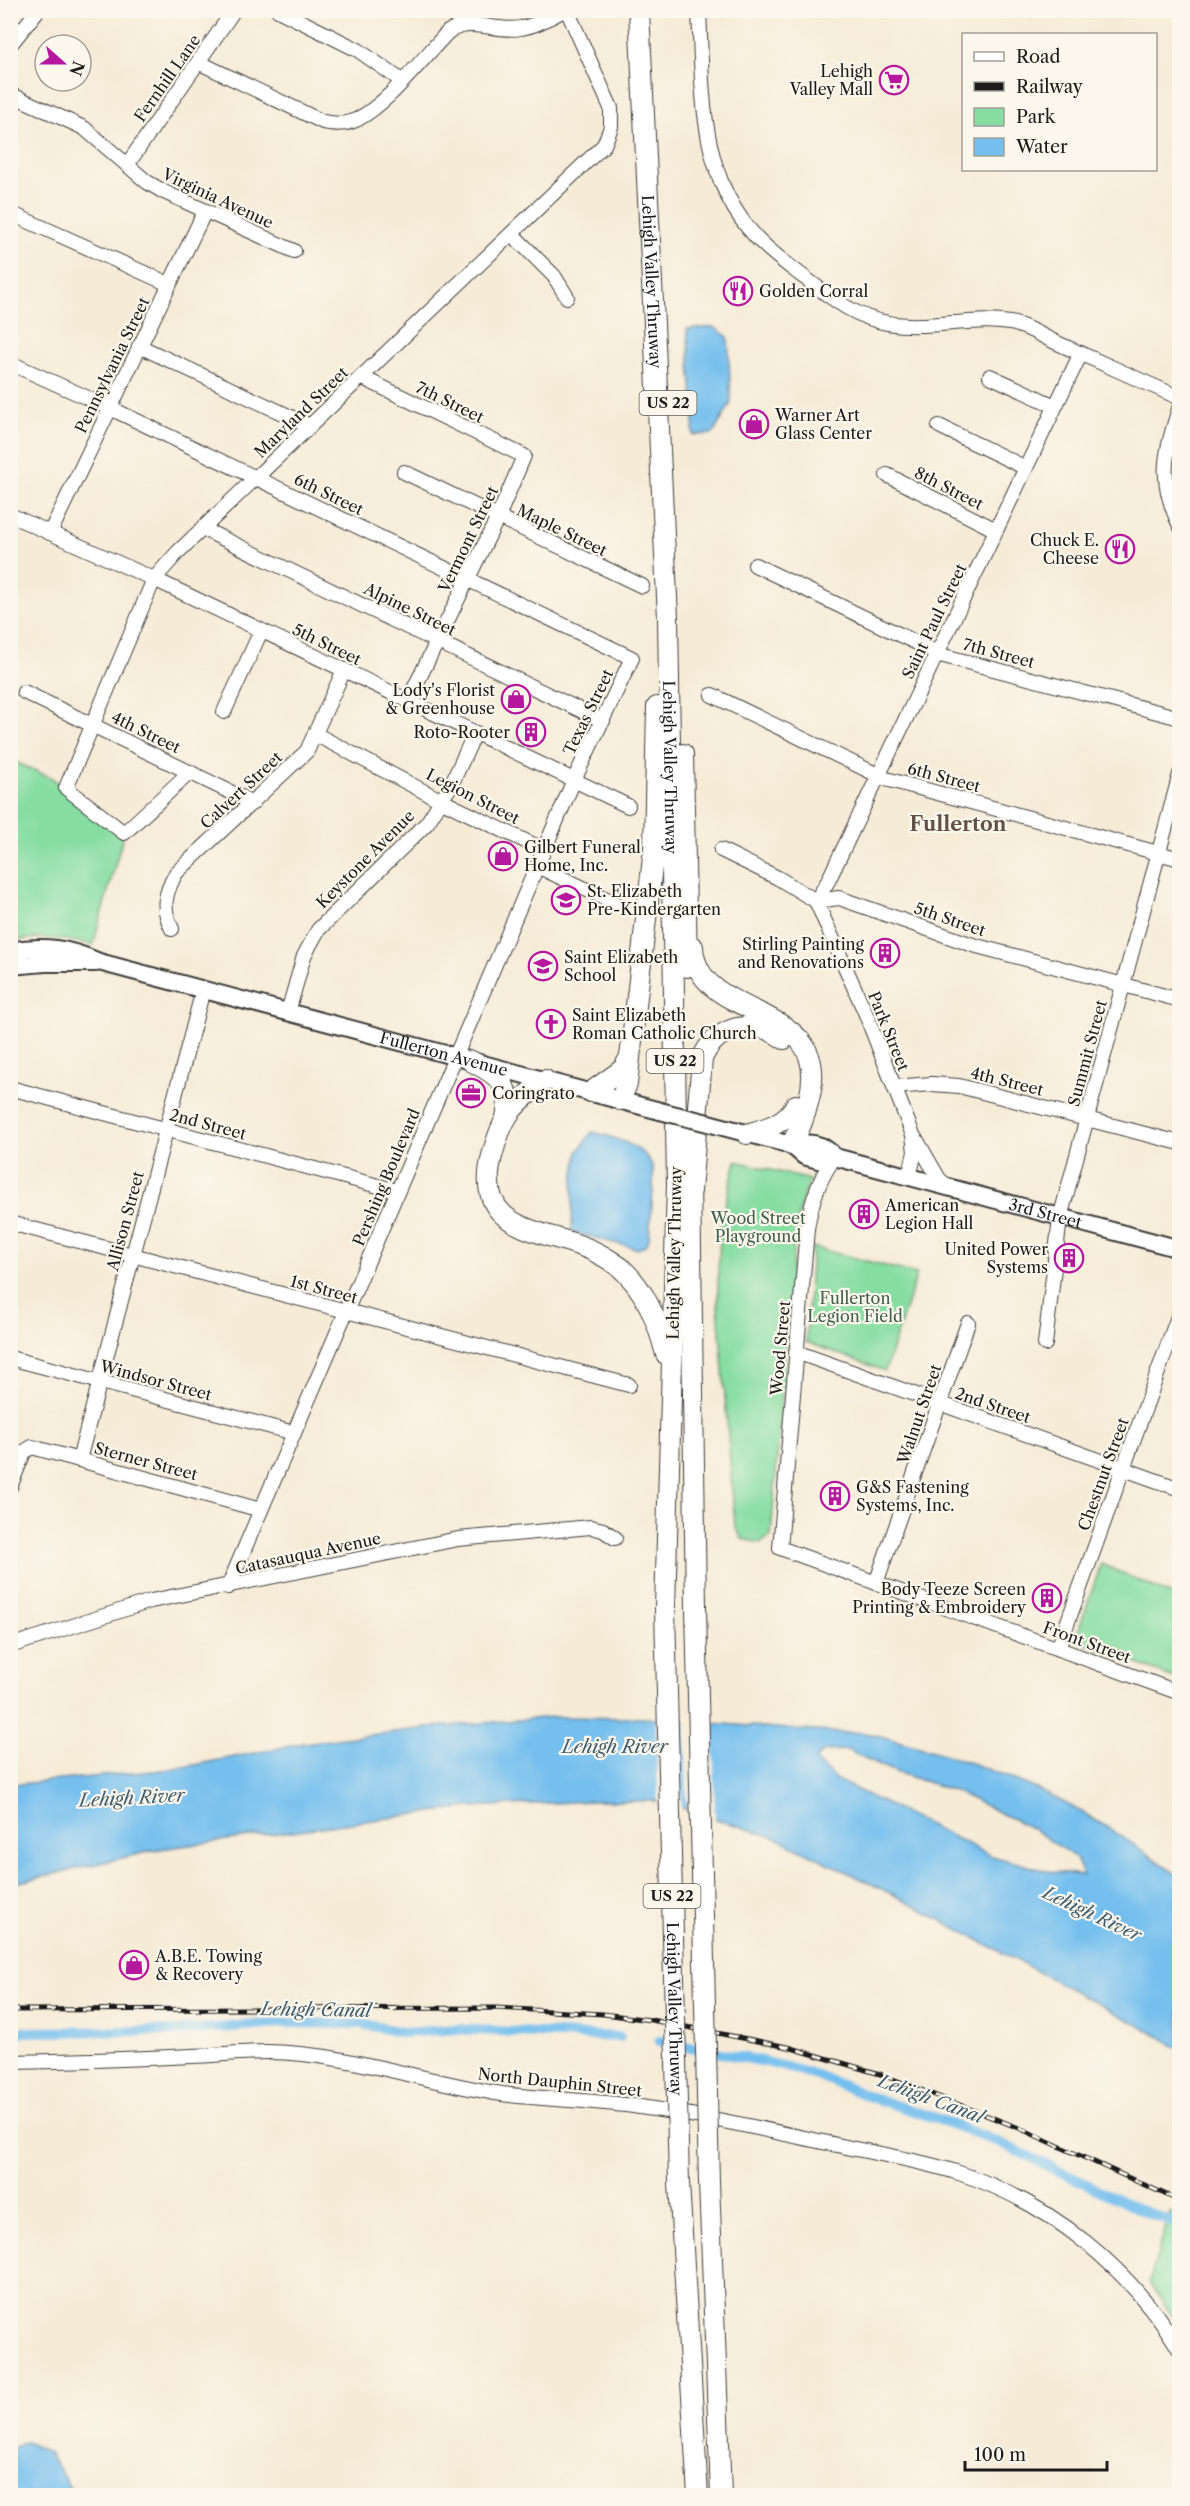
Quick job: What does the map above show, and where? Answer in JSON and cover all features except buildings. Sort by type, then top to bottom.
[{"type":"highway","name":"Lehigh Valley Thruway","points":[[639,10],[668,618],[677,1185],[665,1609],[679,2183],[698,2496]]},
{"type":"highway","name":"Lehigh Valley Thruway","points":[[651,10],[685,796],[696,1608],[710,2182],[721,2496]]},
{"type":"highway","points":[[621,1100],[627,1084],[654,849],[662,512]]},
{"type":"highway","points":[[685,796],[693,952],[698,967],[716,989],[789,1029],[801,1041],[809,1057],[813,1074],[811,1090],[802,1128],[791,1145]]},
{"type":"highway","points":[[690,1196],[702,1059],[709,1045],[719,1035],[739,1027],[755,1027],[770,1031],[787,1042],[796,1054],[801,1068],[801,1081],[791,1128],[791,1145]]},
{"type":"highway","points":[[591,1092],[623,1069],[630,1057]]},
{"type":"highway","points":[[463,1059],[496,1074],[508,1099],[505,1120],[489,1169],[492,1194],[499,1208],[518,1226],[595,1251],[628,1275],[652,1309],[671,1375]]},
{"type":"highway","points":[[505,1120],[513,1106],[545,1080]]},
{"type":"highway","points":[[747,1134],[780,1122],[791,1113],[796,1105]]},
{"type":"main road","name":"Fullerton Avenue","points":[[10,951],[26,948],[75,951],[99,962],[747,1134],[791,1145],[808,1142],[826,1147],[835,1157],[909,1177]]},
{"type":"main road","name":"Fullerton Avenue","points":[[10,966],[99,962]]},
{"type":"main road","name":"3rd Street","points":[[909,1177],[1179,1250]]},
{"type":"street","points":[[10,45],[38,10]]},
{"type":"street","name":"Fernhill Lane","points":[[127,165],[234,10]]},
{"type":"street","points":[[278,10],[358,50],[402,81]]},
{"type":"street","points":[[198,62],[323,122],[346,123],[362,116],[402,81],[448,32],[456,27],[472,23],[507,30],[521,28],[566,10]]},
{"type":"street","name":"Maryland Street","points":[[190,772],[124,833],[66,788],[154,579],[203,529],[604,145],[612,117],[609,102],[566,10]]},
{"type":"street","points":[[699,10],[704,100],[713,162],[719,181],[734,209],[755,236],[774,254],[842,305],[873,320],[902,325],[964,321],[1011,323],[1179,398]]},
{"type":"street","name":"Virginia Avenue","points":[[10,94],[84,128],[147,182],[164,192],[294,251]]},
{"type":"street","name":"Pennsylvania Street","points":[[50,533],[205,211]]},
{"type":"street","points":[[10,213],[169,284]]},
{"type":"street","points":[[512,234],[554,276],[567,297]]},
{"type":"street","points":[[139,346],[310,426]]},
{"type":"street","name":"Saint Paul Street","points":[[816,901],[828,881],[1081,353]]},
{"type":"street","name":"6th Street","points":[[10,363],[110,408],[632,658]]},
{"type":"street","points":[[990,376],[1055,406]]},
{"type":"street","name":"7th Street","points":[[362,377],[524,456]]},
{"type":"street","points":[[1179,406],[1164,467],[1171,508],[1179,526]]},
{"type":"street","points":[[939,426],[1026,468]]},
{"type":"street","name":"Vermont Street","points":[[408,701],[498,517],[524,456]]},
{"type":"street","name":"Maple Street","points":[[404,472],[642,586]]},
{"type":"street","name":"8th Street","points":[[887,475],[996,530]]},
{"type":"street","name":"5th Street","points":[[10,515],[154,579],[628,806]]},
{"type":"street","name":"Alpine Street","points":[[203,529],[603,721]]},
{"type":"street","name":"7th Street","points":[[754,565],[937,653],[1179,718]]},
{"type":"street","points":[[224,712],[261,631]]},
{"type":"street","name":"Texas Street","points":[[574,780],[632,658]]},
{"type":"street","name":"Calvert Street","points":[[172,929],[166,919],[164,906],[166,894],[176,873],[307,751],[344,670]]},
{"type":"street","name":"4th Street","points":[[24,692],[253,802]]},
{"type":"street","name":"6th Street","points":[[712,695],[879,775],[1179,859]]},
{"type":"street","name":"Keystone Avenue","points":[[288,1012],[304,956],[318,930],[410,842],[442,801],[475,733]]},
{"type":"street","name":"Legion Street","points":[[315,734],[442,801],[544,850]]},
{"type":"street","name":"Summit Street","points":[[1045,1344],[1060,1218],[1179,774]]},
{"type":"street","name":"Pershing Boulevard","points":[[228,1587],[397,1191],[463,1059],[537,866],[574,780]]},
{"type":"street","points":[[720,850],[778,878],[816,901]]},
{"type":"street","points":[[537,866],[617,904]]},
{"type":"street","name":"5th Street","points":[[816,901],[839,898],[973,945],[1179,1000]]},
{"type":"street","name":"Park Street","points":[[816,901],[913,1135],[915,1152],[909,1177]]},
{"type":"street","name":"Allison Street","points":[[79,1460],[203,990]]},
{"type":"street","name":"4th Street","points":[[894,1087],[932,1084],[959,1086],[1179,1143]]},
{"type":"street","name":"2nd Street","points":[[10,1088],[397,1191]]},
{"type":"street","points":[[913,1135],[939,1179],[950,1189]]},
{"type":"street","name":"Wood Street","points":[[780,1548],[809,1218],[825,1169],[835,1157]]},
{"type":"street","name":"1st Street","points":[[10,1223],[629,1385]]},
{"type":"street","name":"Chestnut Street","points":[[1058,1649],[1179,1311]]},
{"type":"street","name":"Walnut Street","points":[[876,1583],[968,1323]]},
{"type":"street","name":"2nd Street","points":[[796,1352],[1179,1489]]},
{"type":"street","name":"Windsor Street","points":[[10,1358],[294,1433]]},
{"type":"street","name":"Sterner Street","points":[[10,1487],[24,1452],[32,1447],[261,1510]]},
{"type":"street","name":"Catasauqua Avenue","points":[[10,1646],[151,1601],[458,1539],[591,1527],[603,1530],[615,1538]]},
{"type":"street","name":"Front Street","points":[[780,1548],[1179,1693]]},
{"type":"street","name":"North Dauphin Street","points":[[10,2062],[267,2052],[326,2057],[468,2089],[641,2107],[734,2123],[932,2166],[979,2180],[1001,2190],[1031,2205],[1068,2230],[1105,2259],[1140,2294],[1179,2350]]},
{"type":"green space","points":[[10,760],[52,778],[124,833],[93,945],[52,939],[11,942]]},
{"type":"green space","name":"Wood Street Playground","points":[[736,1161],[810,1180],[801,1204],[794,1243],[771,1536],[761,1543],[742,1539],[735,1526],[718,1306],[721,1221]]},
{"type":"green space","name":"Fullerton Legion Field","points":[[812,1247],[917,1274],[885,1371],[806,1342]]},
{"type":"green space","points":[[1101,1564],[1179,1598],[1179,1680],[1075,1640]]},
{"type":"green space","points":[[1170,2212],[1179,2216],[1179,2325],[1149,2283]]},
{"type":"water","points":[[714,327],[728,337],[731,403],[713,434],[693,435],[694,410],[687,329]]},
{"type":"water","points":[[592,1132],[627,1143],[644,1154],[650,1161],[653,1169],[653,1193],[649,1239],[647,1244],[638,1249],[572,1232],[573,1185],[578,1152]]},
{"type":"water","name":"Lehigh River","points":[[554,1717],[643,1718],[843,1733],[859,1732],[882,1736],[945,1755],[1025,1784],[1093,1819],[1179,1876],[1179,2050],[1166,2040],[892,1894],[779,1839],[660,1801],[593,1801],[469,1807],[160,1849],[11,1884],[10,1785],[174,1769],[304,1743],[436,1727]],"holes":[[[847,1750],[896,1772],[957,1792],[1031,1828],[1076,1858],[1083,1875],[1047,1871],[992,1856],[835,1779],[815,1760],[824,1751]]]},
{"type":"water","points":[[26,2442],[49,2453],[74,2495],[11,2495],[11,2449]]},
{"type":"pier","points":[[656,1715],[680,1717],[682,1812],[658,1804]]},
{"type":"pier","points":[[685,1718],[713,1720],[715,1822],[687,1813]]},
{"type":"waterway","name":"Lehigh Canal","points":[[10,2032],[178,2031],[282,2023],[362,2024],[406,2033],[456,2029],[620,2037]]},
{"type":"waterway","name":"Lehigh Canal","points":[[659,2041],[766,2062],[817,2075],[873,2098],[998,2142],[1143,2211],[1180,2225]]},
{"type":"railway","points":[[10,2010],[497,2008],[603,2014],[651,2020],[788,2047],[880,2074],[1019,2128],[1180,2201]]},
{"type":"place","name":"Lehigh Valley Mall","points":[[894,80]]},
{"type":"place","name":"Golden Corral","points":[[738,291]]},
{"type":"place","name":"Warner Art Glass Center","points":[[754,424]]},
{"type":"place","name":"Chuck E. Cheese","points":[[1120,549]]},
{"type":"place","name":"Lody's Florist & Greenhouse","points":[[516,699]]},
{"type":"place","name":"Roto-Rooter","points":[[531,732]]},
{"type":"place","name":"Gilbert Funeral Home, Inc.","points":[[503,856]]},
{"type":"place","name":"St. Elizabeth Pre-Kindergarten","points":[[566,900]]},
{"type":"place","name":"Stirling Painting and Renovations","points":[[885,953]]},
{"type":"place","name":"Saint Elizabeth School","points":[[543,966]]},
{"type":"place","name":"Saint Elizabeth Roman Catholic Church","points":[[551,1024]]},
{"type":"place","name":"Coringrato","points":[[471,1093]]},
{"type":"place","name":"American Legion Hall","points":[[864,1214]]},
{"type":"place","name":"United Power Systems","points":[[1069,1258]]},
{"type":"place","name":"G&S Fastening Systems, Inc.","points":[[835,1496]]},
{"type":"place","name":"Body Teeze Screen Printing & Embroidery","points":[[1047,1598]]},
{"type":"place","name":"A.B.E. Towing & Recovery","points":[[134,1965]]},
{"type":"district","name":"Fullerton","points":[[958,824]]}]
